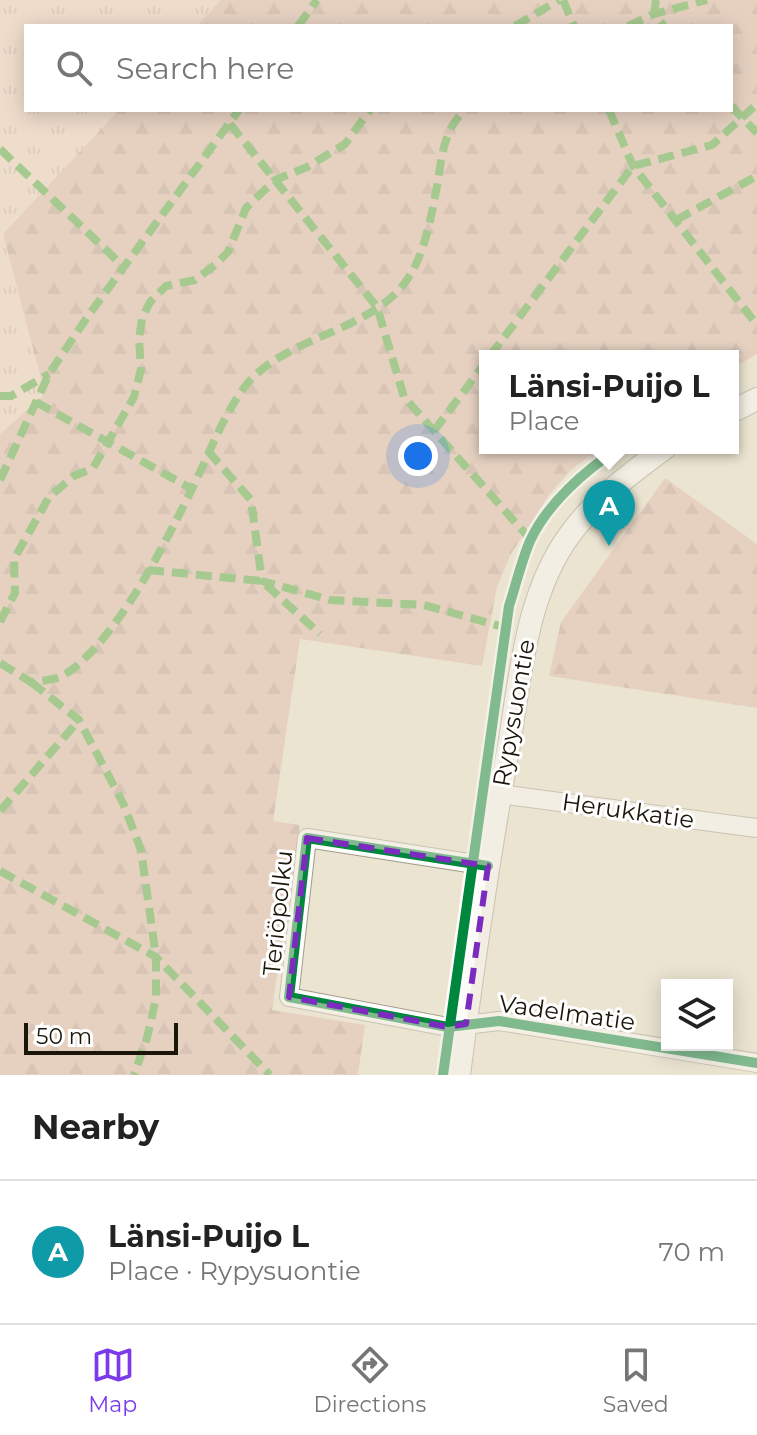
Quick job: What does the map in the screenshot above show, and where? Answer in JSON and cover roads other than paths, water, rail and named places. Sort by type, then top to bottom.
[{"type":"street","points":[[739,408],[757,399]]},
{"type":"street","name":"Rypysuontie","points":[[459,1075],[488,866],[532,615],[548,573],[571,533],[616,484],[657,454]]},
{"type":"street","name":"Herukkatie","points":[[500,794],[757,828]]},
{"type":"street","name":"Teriöpolku","points":[[466,1024],[448,1027],[289,997],[307,838],[488,866]]},
{"type":"street","name":"Vadelmatie","points":[[466,1024],[499,1021],[757,1063]]},
{"type":"place","name":"Länsi-Puijo L","points":[[609,546]]}]
